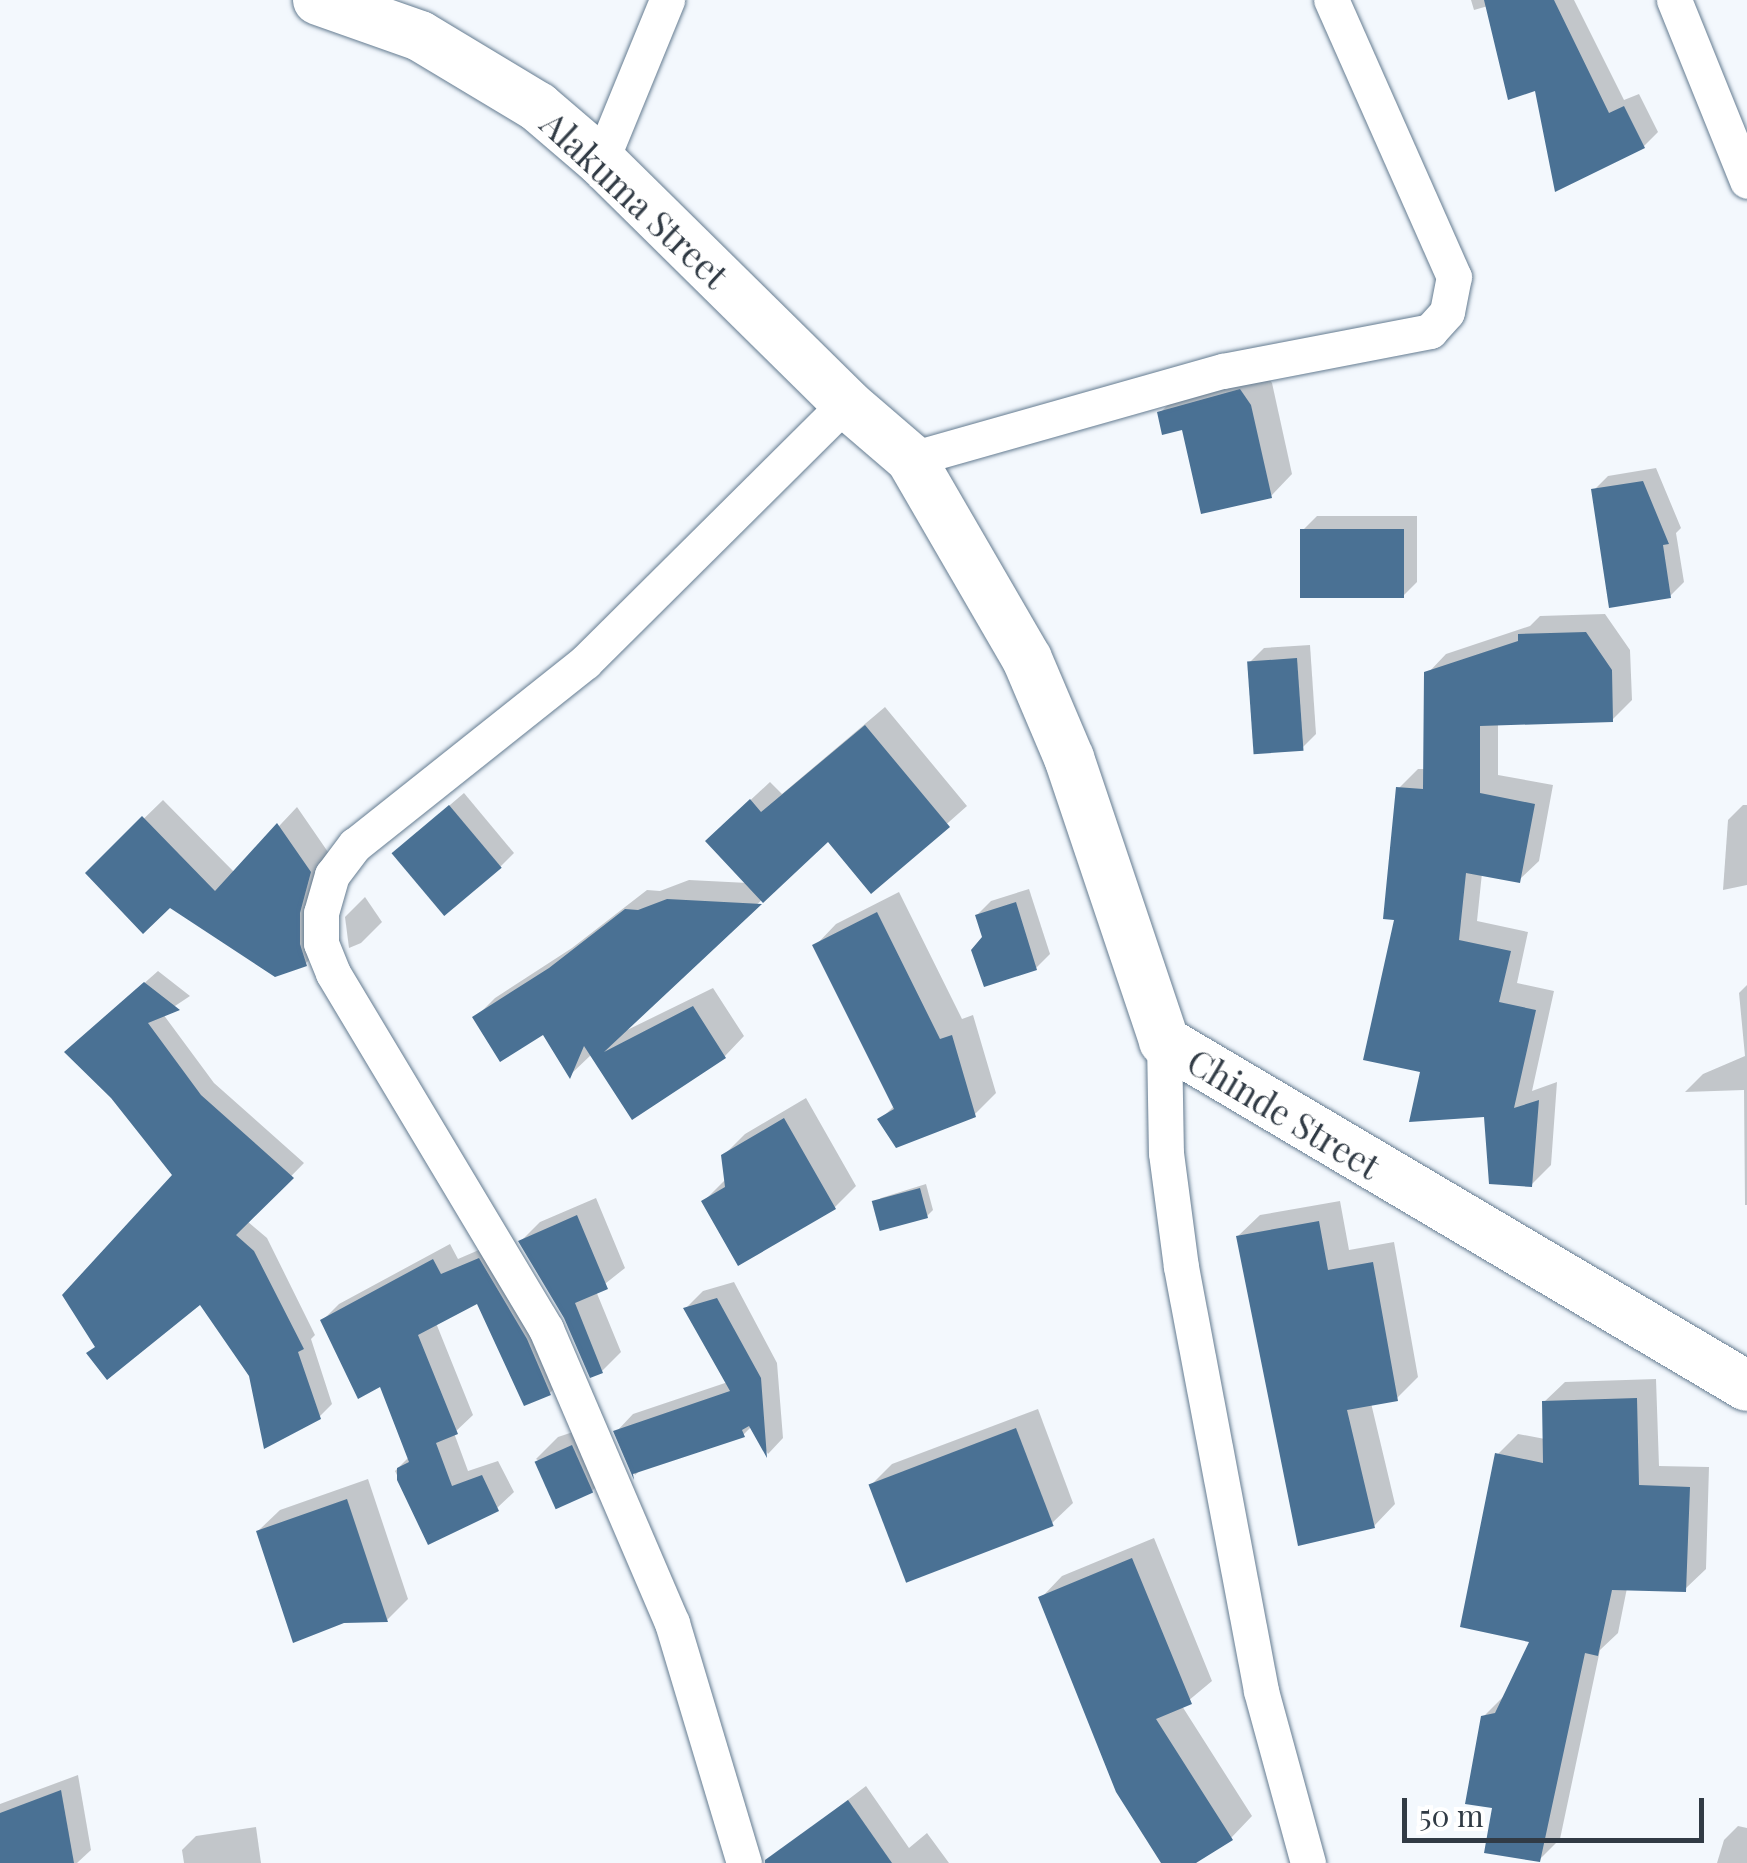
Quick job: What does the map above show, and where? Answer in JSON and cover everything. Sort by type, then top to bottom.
[{"type":"street","name":"Alakuma Street","points":[[318,0],[420,36],[538,106],[601,161],[846,402],[911,459]]},
{"type":"street","points":[[601,161],[667,0]]},
{"type":"street","points":[[911,459],[1222,371],[1430,331],[1447,312],[1454,277],[1330,0]]},
{"type":"street","points":[[1674,0],[1747,182]]},
{"type":"street","points":[[744,1863],[672,1623],[546,1329],[333,973],[321,944],[321,913],[332,875],[355,844],[585,662],[846,402]]},
{"type":"street","name":"Chinde Street","points":[[911,459],[1028,659],[1069,758],[1164,1040],[1747,1386]]},
{"type":"street","points":[[1164,1040],[1166,1153],[1181,1267],[1261,1691],[1308,1863]]},
{"type":"building","points":[[1484,0],[1554,0],[1609,113],[1624,106],[1645,148],[1555,192],[1535,91],[1508,100]]},
{"type":"building","points":[[1240,389],[1251,405],[1272,498],[1201,514],[1182,430],[1162,435],[1157,412]]},
{"type":"building","points":[[1643,481],[1669,544],[1663,545],[1671,598],[1609,608],[1591,489]]},
{"type":"building","points":[[1300,529],[1404,529],[1404,598],[1300,598]]},
{"type":"building","points":[[1586,632],[1612,670],[1613,722],[1480,726],[1480,793],[1535,804],[1520,883],[1466,873],[1459,940],[1511,951],[1499,1002],[1536,1010],[1514,1108],[1539,1100],[1532,1187],[1489,1184],[1484,1117],[1409,1122],[1420,1072],[1363,1060],[1394,920],[1383,919],[1396,787],[1423,789],[1424,672],[1518,641],[1518,634]]},
{"type":"building","points":[[1297,658],[1303,751],[1254,754],[1247,661]]},
{"type":"building","points":[[865,725],[950,827],[871,894],[828,842],[763,903],[705,841],[750,799],[761,812]]},
{"type":"building","points":[[449,805],[502,868],[444,916],[392,853]]},
{"type":"building","points":[[142,816],[215,891],[277,823],[311,872],[300,913],[300,944],[307,966],[275,977],[170,908],[143,934],[85,873]]},
{"type":"building","points":[[667,899],[762,904],[604,1052],[693,1006],[726,1058],[632,1120],[584,1046],[570,1079],[543,1035],[500,1062],[472,1017],[549,968],[625,909],[638,910]]},
{"type":"building","points":[[1016,902],[1037,970],[984,987],[971,950],[982,937],[975,915]]},
{"type":"building","points":[[877,912],[940,1039],[952,1035],[976,1117],[896,1148],[877,1119],[894,1109],[812,945]]},
{"type":"building","points":[[144,982],[180,1010],[148,1023],[201,1095],[294,1178],[236,1235],[254,1251],[304,1349],[298,1352],[321,1419],[264,1449],[249,1376],[200,1305],[107,1380],[86,1353],[95,1347],[62,1295],[172,1175],[111,1098],[64,1052]]},
{"type":"building","points":[[784,1118],[836,1209],[738,1266],[701,1201],[725,1187],[721,1155]]},
{"type":"building","points":[[920,1188],[928,1218],[880,1231],[872,1201]]},
{"type":"building","points":[[577,1215],[608,1289],[575,1303],[603,1373],[590,1378],[564,1318],[518,1241]]},
{"type":"building","points":[[1319,1221],[1328,1270],[1373,1262],[1398,1401],[1347,1410],[1375,1528],[1298,1546],[1236,1236]]},
{"type":"building","points":[[479,1258],[527,1339],[551,1395],[524,1406],[477,1304],[418,1335],[458,1434],[436,1443],[452,1486],[482,1475],[499,1511],[428,1545],[397,1480],[397,1468],[409,1462],[380,1387],[358,1399],[320,1320],[433,1259],[441,1274]]},
{"type":"building","points":[[717,1298],[761,1378],[767,1458],[749,1426],[742,1430],[745,1437],[633,1474],[634,1480],[613,1431],[730,1391],[683,1308]]},
{"type":"building","points":[[1637,1398],[1639,1485],[1690,1487],[1686,1592],[1612,1590],[1598,1656],[1585,1653],[1540,1862],[1484,1853],[1492,1808],[1465,1804],[1481,1716],[1495,1713],[1529,1642],[1460,1627],[1495,1453],[1543,1463],[1542,1401]]},
{"type":"building","points":[[1016,1428],[1054,1526],[906,1583],[868,1485]]},
{"type":"building","points":[[572,1445],[593,1493],[556,1509],[535,1462]]},
{"type":"building","points":[[347,1499],[388,1622],[344,1623],[293,1643],[256,1531]]},
{"type":"building","points":[[1132,1558],[1192,1704],[1156,1719],[1233,1840],[1196,1863],[1161,1863],[1116,1792],[1038,1597]]},
{"type":"building","points":[[61,1790],[74,1863],[0,1863],[0,1813]]},
{"type":"building","points":[[848,1800],[892,1863],[765,1863],[765,1860]]}]
